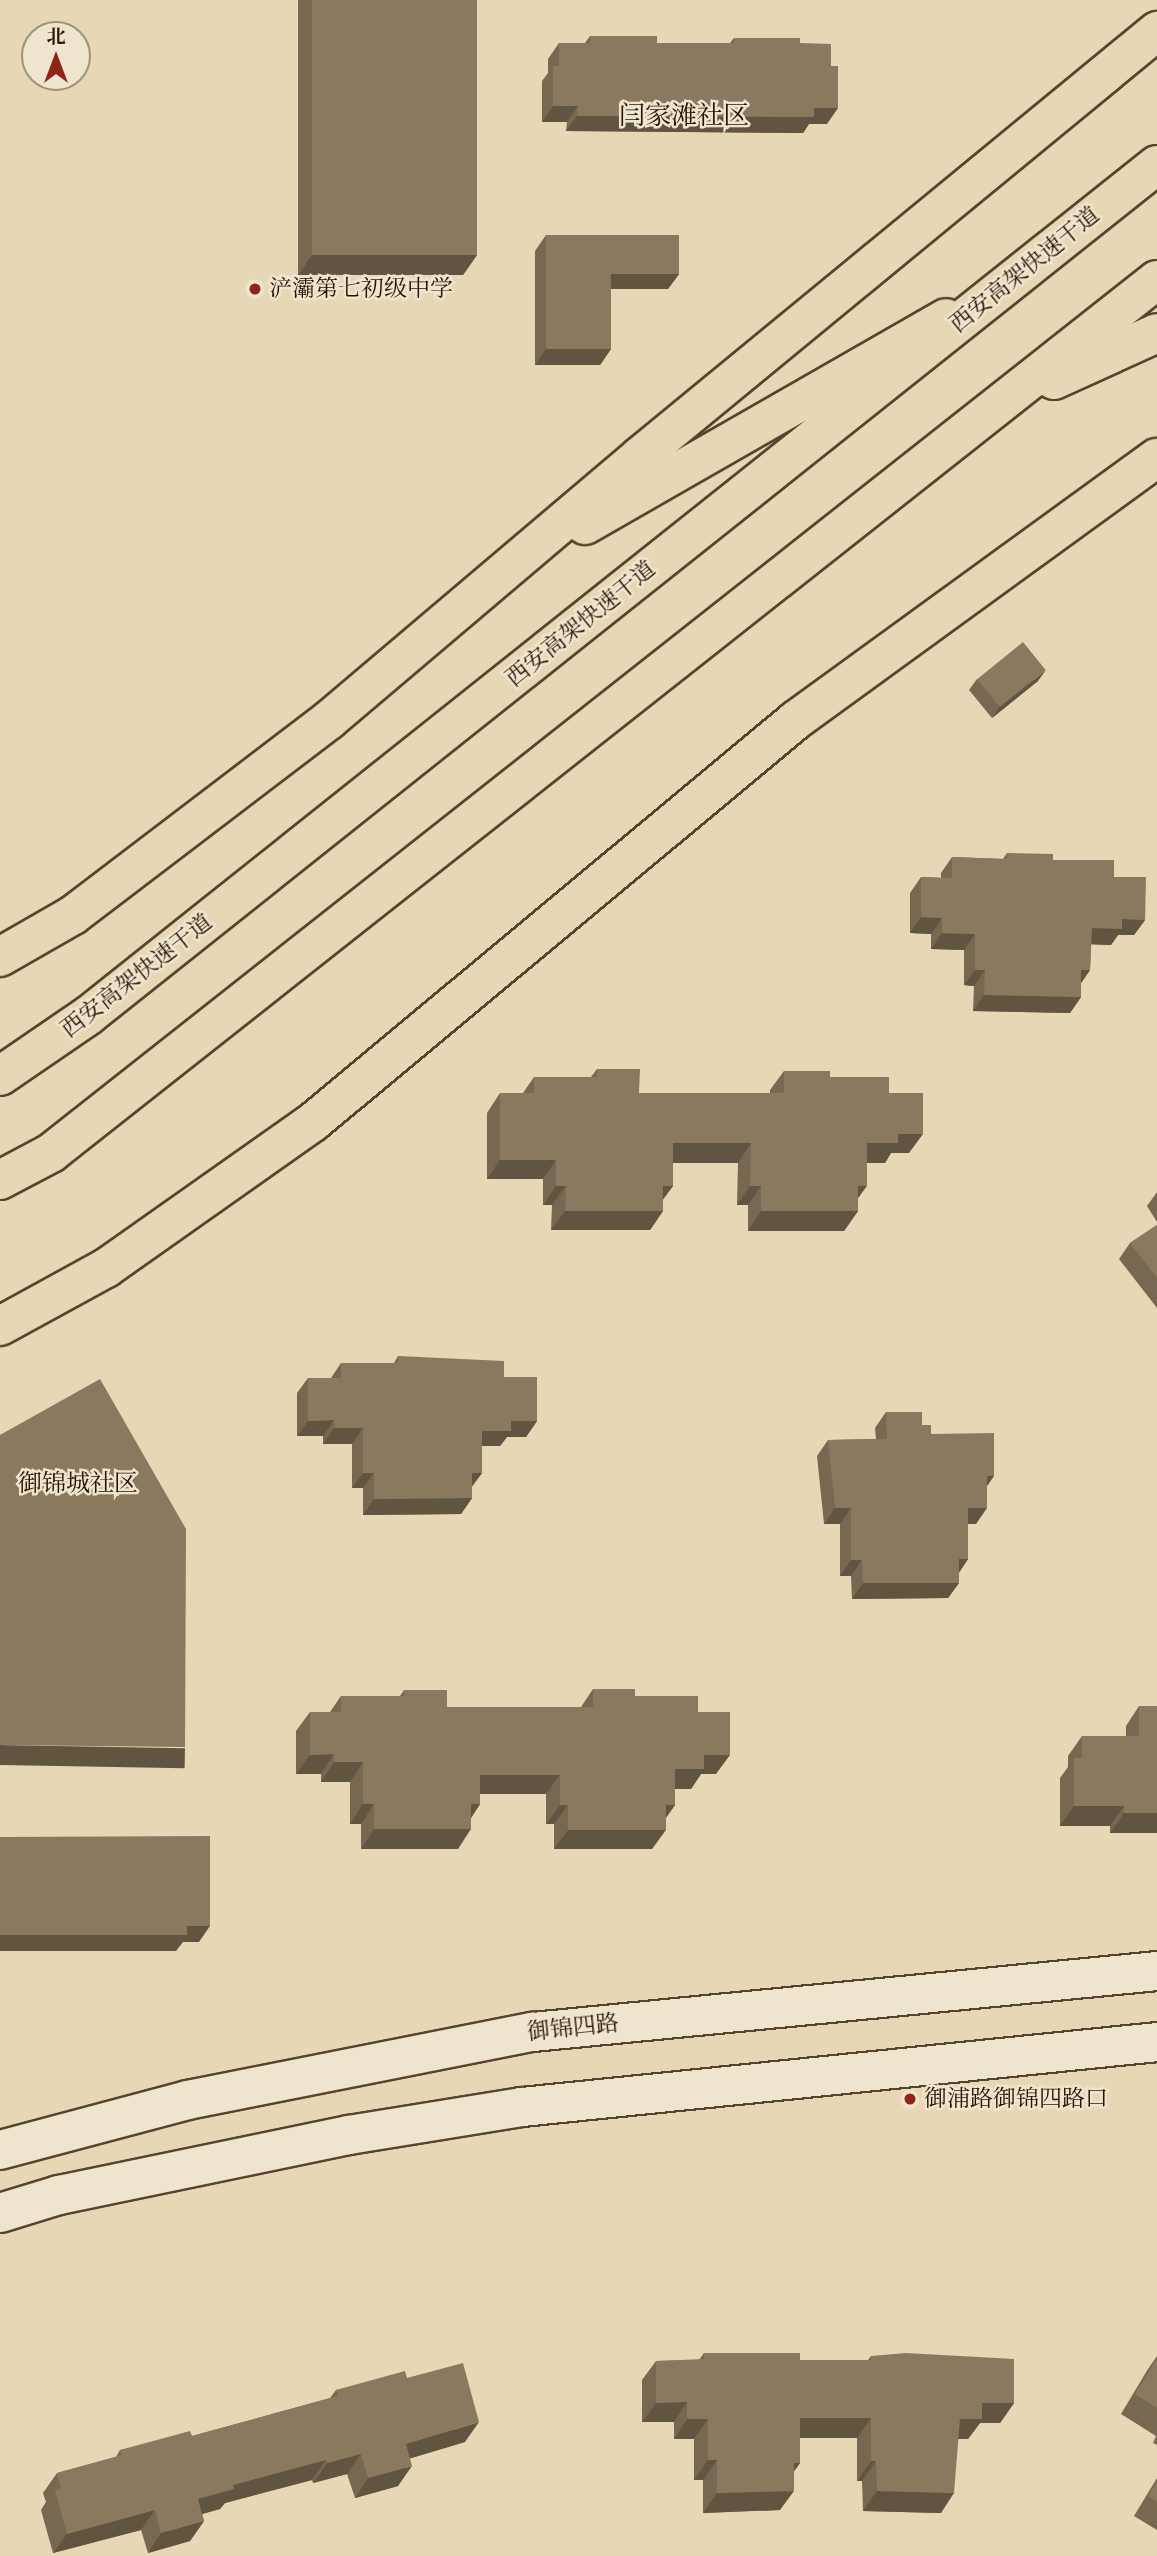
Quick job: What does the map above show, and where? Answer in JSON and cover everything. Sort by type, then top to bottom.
[{"type":"main road","points":[[0,957],[73,915],[329,720],[502,572],[1157,31]]},
{"type":"main road","name":"西安高架快速干道","points":[[0,1076],[89,1015],[1157,165]]},
{"type":"main road","points":[[0,1180],[51,1153],[1157,280]]},
{"type":"main road","points":[[502,572],[1012,281]]},
{"type":"main road","points":[[998,406],[1157,334]]},
{"type":"main road","points":[[0,1326],[106,1268],[313,1122],[796,720],[1157,457]]},
{"type":"street","name":"御锦四路","points":[[0,2150],[188,2100],[533,2032],[1157,1971]]},
{"type":"street","points":[[0,2213],[59,2195],[349,2135],[522,2107],[1157,2042]]},
{"type":"building","points":[[312,0],[477,0],[477,255],[312,255]]},
{"type":"building","points":[[590,36],[657,36],[657,43],[734,43],[734,38],[800,38],[800,43],[831,44],[831,66],[838,66],[838,108],[814,108],[814,117],[577,116],[578,106],[553,106],[553,66],[559,66],[559,43],[590,43]]},
{"type":"building","points":[[546,235],[679,235],[679,274],[611,274],[611,349],[546,349]]},
{"type":"building","points":[[1023,642],[1046,670],[1000,707],[977,679]]},
{"type":"building","points":[[1007,853],[1053,854],[1053,860],[1114,860],[1114,877],[1146,877],[1145,920],[1122,919],[1122,929],[1092,928],[1090,970],[1081,970],[1081,997],[984,995],[985,970],[975,970],[975,934],[942,933],[942,918],[921,917],[921,877],[952,878],[952,857],[1007,859]]},
{"type":"building","points":[[597,1069],[640,1069],[639,1093],[784,1093],[784,1071],[830,1071],[830,1077],[889,1077],[889,1093],[923,1093],[923,1134],[898,1134],[898,1143],[867,1143],[867,1186],[858,1186],[858,1211],[761,1211],[761,1186],[750,1186],[751,1143],[673,1143],[673,1186],[663,1186],[663,1211],[565,1211],[566,1186],[556,1186],[556,1160],[500,1160],[500,1093],[534,1093],[534,1077],[597,1077]]},
{"type":"building","points":[[1157,1225],[1157,1278],[1130,1243]]},
{"type":"building","points":[[398,1356],[504,1361],[504,1377],[537,1377],[537,1421],[511,1421],[511,1431],[482,1431],[482,1473],[472,1473],[472,1498],[374,1499],[374,1473],[363,1473],[363,1428],[334,1428],[334,1420],[308,1421],[308,1378],[341,1378],[341,1363],[398,1363]]},
{"type":"building","points":[[100,1379],[186,1529],[185,1747],[0,1745],[0,1435]]},
{"type":"building","points":[[886,1412],[922,1412],[922,1425],[931,1425],[931,1434],[994,1433],[994,1476],[987,1476],[987,1508],[968,1508],[968,1559],[959,1559],[959,1583],[863,1583],[862,1560],[851,1560],[851,1508],[835,1508],[828,1440],[887,1439]]},
{"type":"building","points":[[593,1689],[635,1689],[635,1696],[698,1696],[698,1712],[730,1712],[730,1755],[704,1755],[704,1769],[675,1769],[675,1805],[666,1805],[666,1830],[568,1830],[568,1805],[560,1805],[560,1775],[480,1775],[480,1804],[471,1804],[471,1829],[374,1829],[374,1804],[363,1804],[363,1762],[334,1762],[334,1754],[310,1755],[310,1712],[341,1712],[341,1696],[404,1696],[404,1690],[447,1690],[447,1707],[593,1707]]},
{"type":"building","points":[[1139,1706],[1157,1706],[1157,1813],[1124,1813],[1124,1806],[1074,1806],[1074,1758],[1082,1758],[1082,1736],[1139,1736]]},
{"type":"building","points":[[210,1836],[210,1926],[187,1926],[187,1935],[0,1935],[0,1837]]},
{"type":"building","points":[[704,2353],[800,2353],[800,2360],[871,2360],[871,2356],[906,2353],[1014,2359],[1014,2403],[982,2403],[982,2419],[960,2419],[954,2493],[877,2491],[876,2461],[871,2461],[871,2418],[800,2418],[800,2463],[794,2463],[794,2491],[717,2493],[717,2460],[708,2460],[708,2419],[687,2419],[687,2402],[656,2403],[656,2361],[704,2359]]},
{"type":"building","points":[[1157,2358],[1157,2408],[1135,2394]]},
{"type":"building","points":[[463,2363],[479,2422],[406,2444],[412,2466],[368,2478],[361,2454],[327,2463],[326,2460],[233,2485],[234,2489],[198,2499],[204,2521],[161,2533],[155,2510],[67,2534],[55,2490],[61,2488],[57,2473],[122,2455],[120,2450],[190,2431],[192,2436],[338,2396],[336,2390],[405,2371],[407,2378]]},
{"type":"building","points":[[1157,2481],[1157,2502],[1148,2496]]},
{"type":"place","name":"浐灞第七初级中学","points":[[255,289]]},
{"type":"place","name":"御浦路御锦四路口","points":[[910,2099]]},
{"type":"district","name":"闫家滩社区","points":[[684,116]]},
{"type":"district","name":"御锦城社区","points":[[78,1484]]}]
